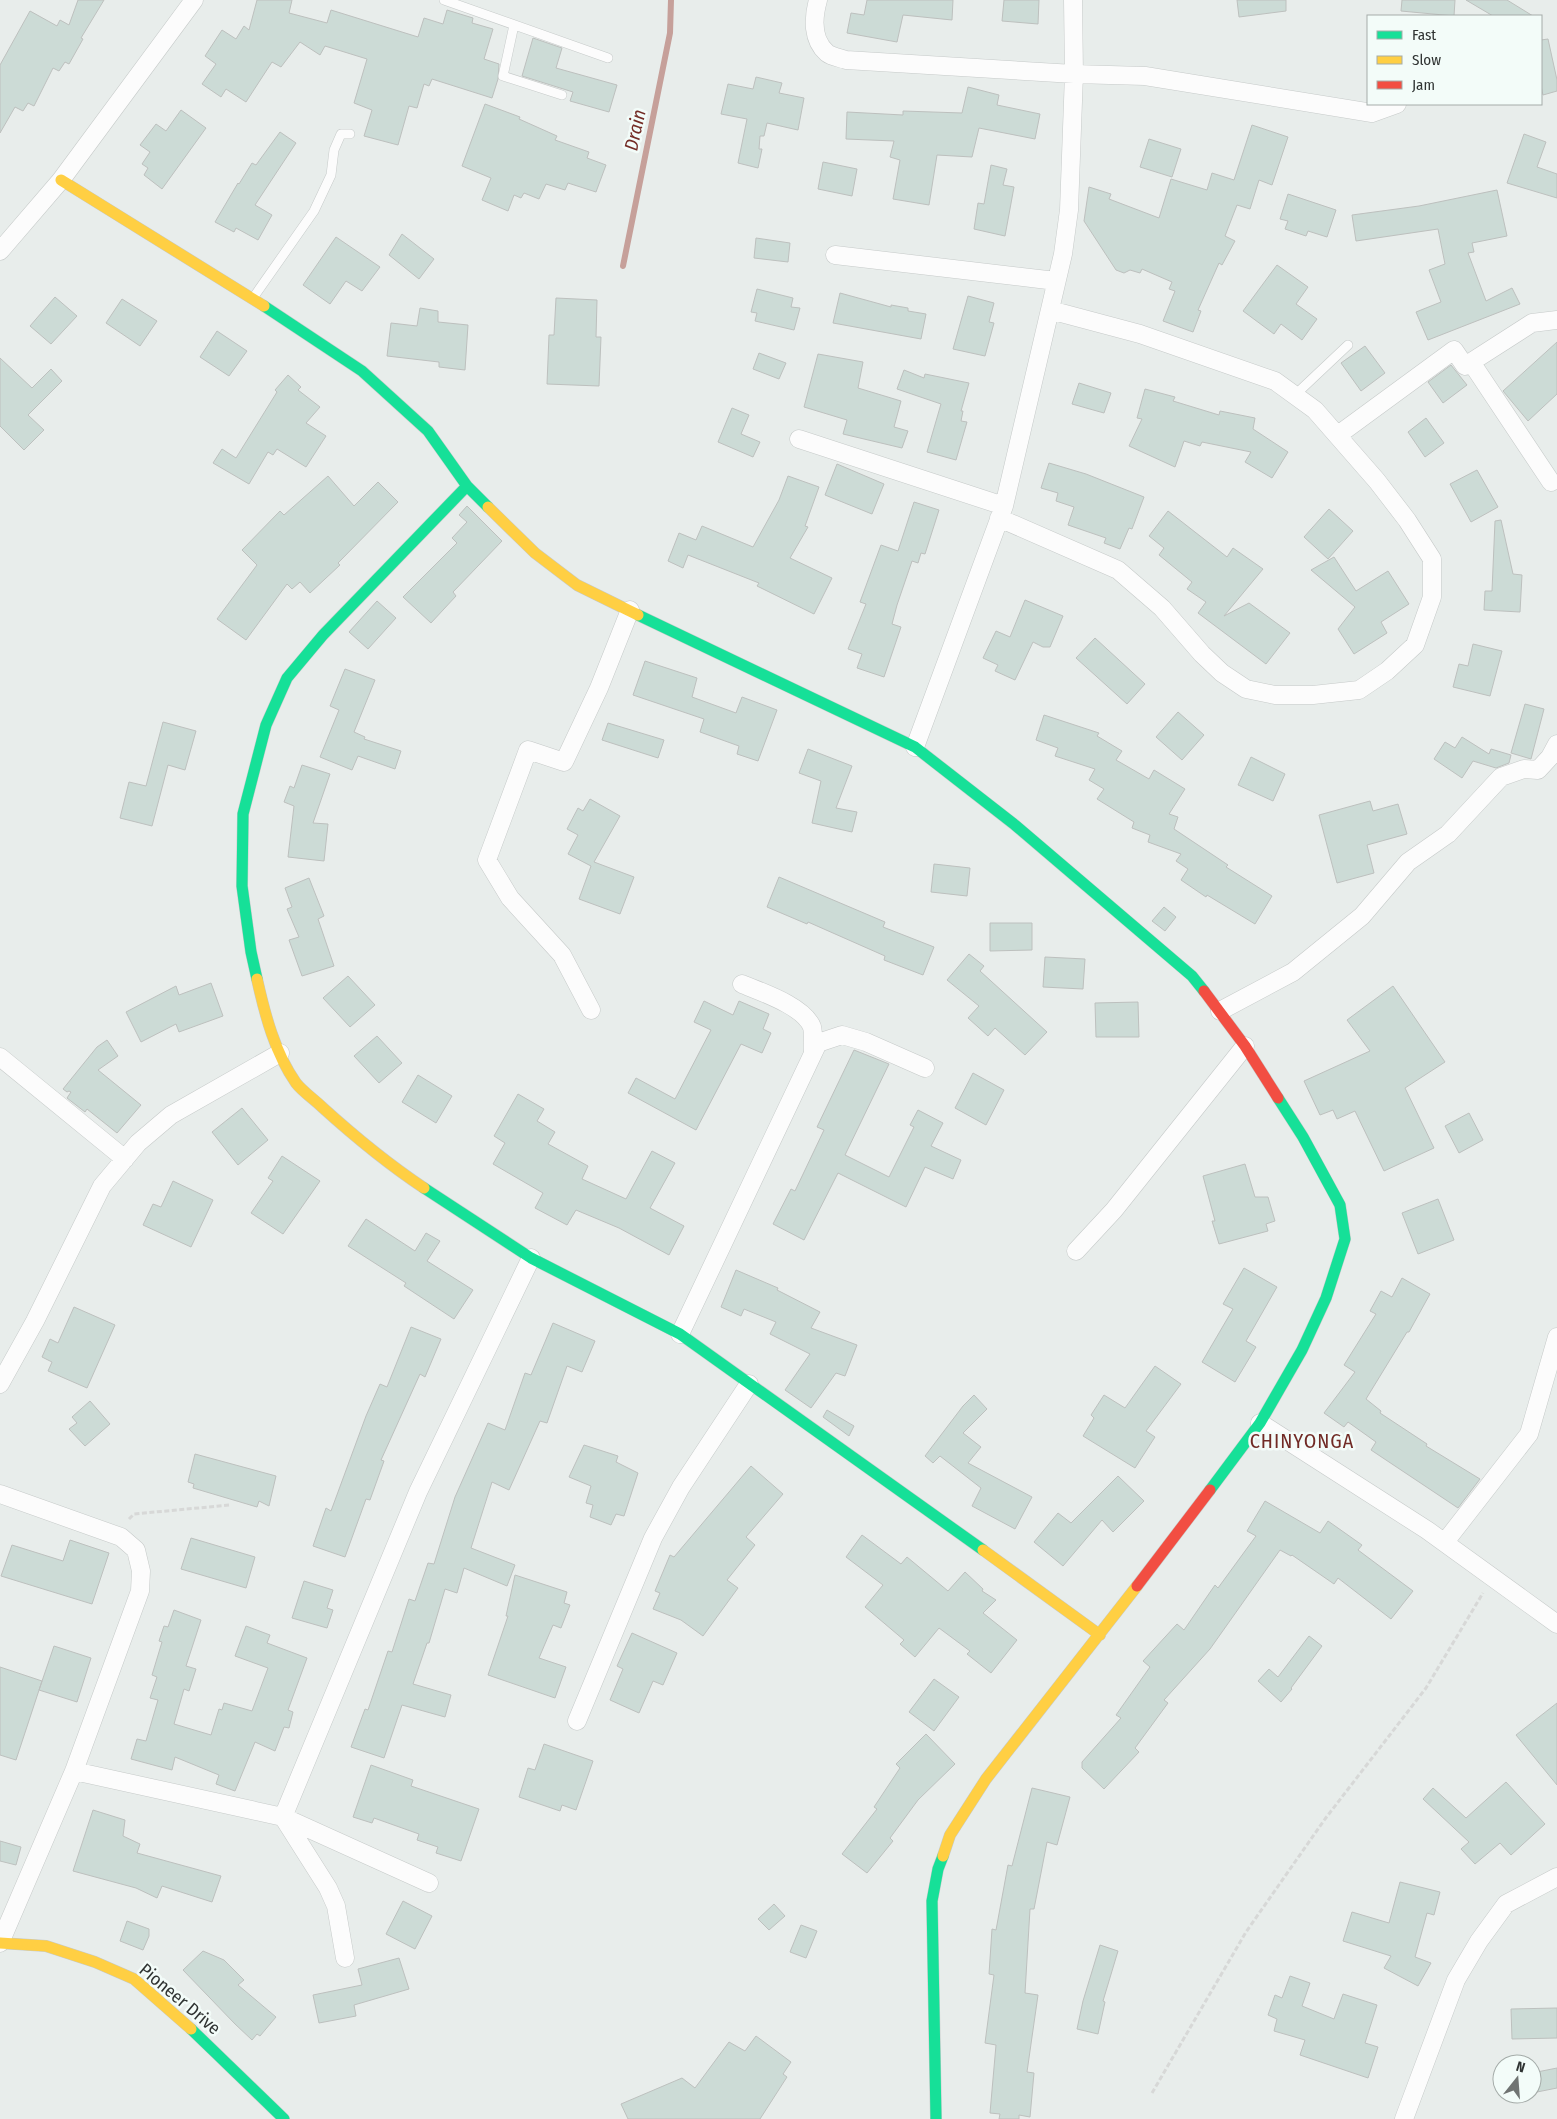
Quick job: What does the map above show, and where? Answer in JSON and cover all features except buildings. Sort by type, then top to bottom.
[{"type":"street","points":[[0,251],[61,180],[194,0]]},
{"type":"street","points":[[818,0],[814,13],[816,39],[828,54],[846,60],[1074,74],[1145,76],[1372,113],[1394,105]]},
{"type":"street","points":[[915,747],[1002,512],[1063,254],[1069,210],[1074,74],[1073,0]]},
{"type":"street","points":[[61,180],[253,299],[362,371],[428,431],[467,486],[535,553],[577,585],[786,687],[915,747],[1014,825],[1184,969],[1220,1011],[1245,1046],[1303,1137],[1340,1205],[1345,1240],[1326,1298],[1306,1341],[1260,1422],[1100,1635],[1054,1690],[986,1780],[950,1835],[938,1869],[932,1901],[936,2119]]},
{"type":"street","points":[[835,255],[1056,281]]},
{"type":"street","points":[[799,439],[1002,512],[1118,570],[1162,608],[1202,654],[1222,673],[1246,689],[1275,695],[1313,695],[1359,690],[1388,671],[1415,645],[1432,597],[1432,559],[1407,520],[1338,435],[1315,410],[1275,381],[1140,334],[1050,310]]},
{"type":"street","points":[[1338,435],[1454,350],[1465,366],[1532,323],[1557,320]]},
{"type":"street","points":[[1471,362],[1551,482]]},
{"type":"street","points":[[467,486],[323,635],[287,678],[266,725],[243,814],[242,886],[251,952],[264,1011],[280,1053],[297,1084],[396,1169],[531,1258],[680,1334],[1100,1635]]},
{"type":"street","points":[[591,1010],[562,955],[510,898],[487,860],[528,750],[564,762],[599,688],[630,610]]},
{"type":"street","points":[[1220,1011],[1293,972],[1362,916],[1408,862],[1448,834],[1501,777],[1524,769],[1538,770],[1550,757],[1557,744]]},
{"type":"street","points":[[742,984],[778,999],[804,1015],[812,1028],[813,1051]]},
{"type":"street","points":[[680,1334],[818,1043],[842,1035],[866,1042],[925,1068]]},
{"type":"street","points":[[1076,1250],[1114,1210],[1245,1046]]},
{"type":"street","points":[[0,1384],[35,1321],[102,1186],[138,1143],[171,1115],[280,1053]]},
{"type":"street","points":[[0,1056],[125,1159]]},
{"type":"street","points":[[283,1817],[418,1492],[531,1258]]},
{"type":"street","points":[[1444,1542],[1529,1434],[1557,1337]]},
{"type":"street","points":[[577,1721],[652,1538],[681,1487],[749,1384]]},
{"type":"street","points":[[1260,1422],[1444,1542],[1557,1624]]},
{"type":"street","points":[[0,1494],[121,1536],[136,1550],[141,1571],[140,1591],[74,1771],[0,1943]]},
{"type":"street","points":[[74,1771],[283,1817],[430,1883]]},
{"type":"street","points":[[283,1817],[328,1888],[336,1906],[345,1958]]},
{"type":"street","points":[[1404,2119],[1456,1980],[1479,1941],[1506,1904],[1557,1877]]},
{"type":"street","name":"Pioneer Drive","points":[[0,1943],[46,1946],[95,1962],[134,1979],[187,2025],[284,2119]]},
{"type":"lane","points":[[444,0],[608,58]]},
{"type":"lane","points":[[514,25],[503,76],[562,95]]},
{"type":"lane","points":[[253,299],[314,211],[331,175],[334,150],[341,134],[350,134]]},
{"type":"lane","points":[[1295,395],[1348,345]]},
{"type":"path","points":[[115,1534],[134,1514],[230,1505]]},
{"type":"path","points":[[1152,2093],[1246,1932],[1325,1819],[1426,1688],[1493,1577]]},
{"type":"waterway","name":"Drain","points":[[623,266],[670,33],[671,0]]},
{"type":"traffic: fast","points":[[264,306],[362,371],[428,431],[467,486],[488,507]]},
{"type":"traffic: fast","points":[[257,979],[251,952],[242,886],[243,814],[266,725],[287,678],[323,635],[467,486]]},
{"type":"traffic: fast","points":[[638,615],[915,747],[1015,825],[1192,976],[1204,991]]},
{"type":"traffic: fast","points":[[1210,1490],[1260,1423],[1302,1350],[1326,1298],[1345,1239],[1340,1205],[1303,1137],[1278,1098]]},
{"type":"traffic: fast","points":[[424,1188],[531,1258],[680,1334],[983,1550]]},
{"type":"traffic: fast","points":[[936,2119],[932,1901],[938,1869],[943,1856]]},
{"type":"traffic: fast","points":[[191,2029],[284,2119]]},
{"type":"traffic: slow","points":[[61,180],[264,306]]},
{"type":"traffic: slow","points":[[488,507],[535,553],[577,585],[638,615]]},
{"type":"traffic: slow","points":[[257,979],[267,1020],[282,1059],[296,1083],[359,1139],[424,1188]]},
{"type":"traffic: slow","points":[[983,1550],[1100,1635]]},
{"type":"traffic: slow","points":[[943,1856],[950,1835],[986,1779],[1137,1586]]},
{"type":"traffic: slow","points":[[0,1943],[46,1946],[95,1962],[134,1979],[191,2029]]},
{"type":"traffic: jam","points":[[1204,991],[1245,1046],[1278,1098]]},
{"type":"traffic: jam","points":[[1137,1586],[1210,1490]]},
{"type":"district","name":"CHINYONGA","points":[[1302,1441]]}]
